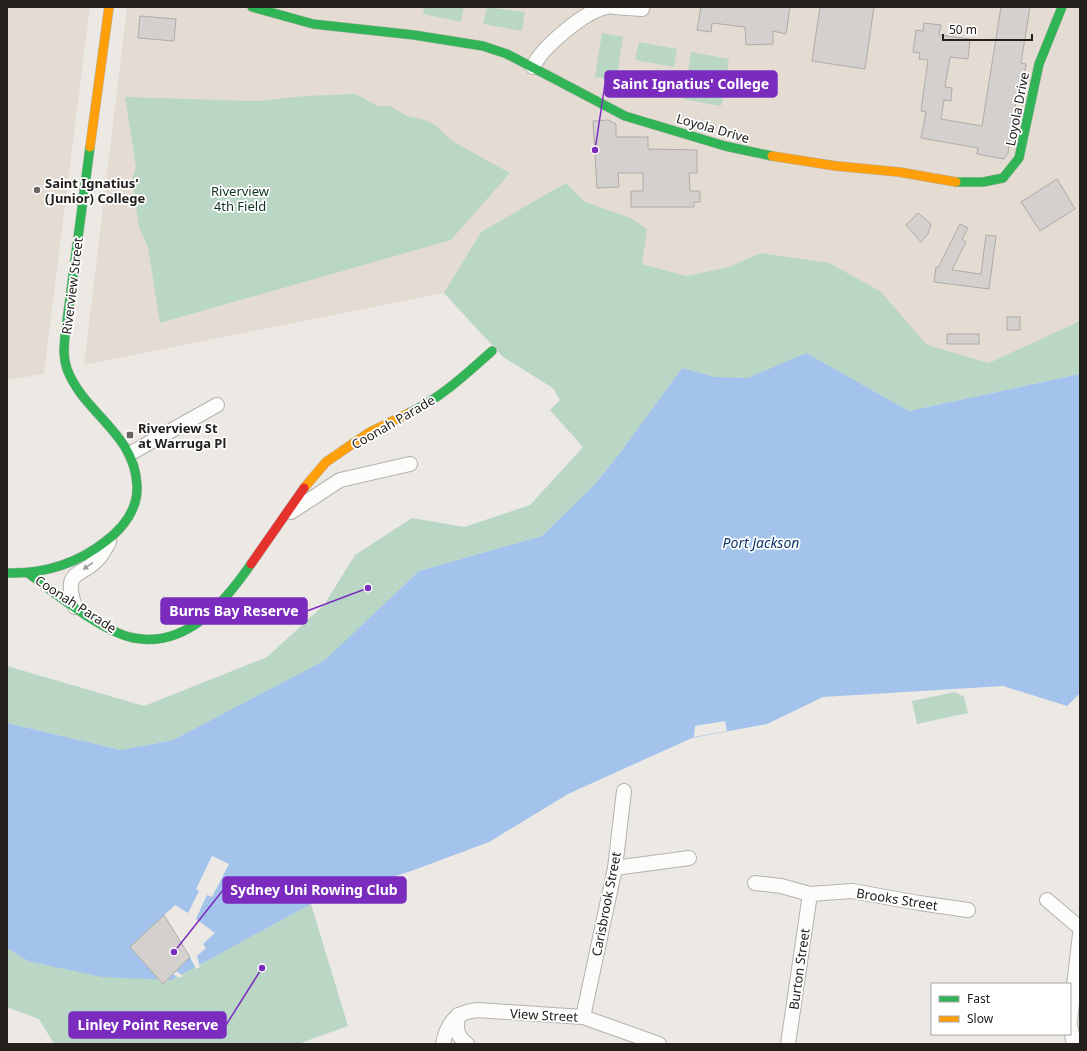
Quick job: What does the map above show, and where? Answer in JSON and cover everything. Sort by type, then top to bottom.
[{"type":"street","name":"Riverview Street","points":[[75,607],[70,586],[72,580],[76,575],[99,559],[113,537],[130,516],[137,495],[138,475],[131,453],[116,432],[79,391],[66,369],[64,359],[69,308],[109,7]]},
{"type":"street","name":"Loyola Drive","points":[[252,7],[313,24],[422,36],[483,46],[507,54],[625,116],[725,146],[762,155],[836,166],[899,172],[948,182],[983,182],[1008,175],[1019,158],[1039,64],[1062,7]]},
{"type":"street","points":[[533,67],[537,58],[551,43],[587,16],[600,8],[607,7]]},
{"type":"street","points":[[614,7],[642,9]]},
{"type":"street","name":"Coonah Parade","points":[[28,573],[75,607],[110,629],[133,638],[152,640],[187,631],[198,624],[233,590],[300,493],[326,462],[370,432],[422,407],[452,387],[492,351]]},
{"type":"street","points":[[131,453],[218,405]]},
{"type":"street","name":"Coonah Parade","points":[[284,517],[340,480],[410,464]]},
{"type":"street","name":"Riverview Street","points":[[7,573],[28,573],[71,562],[97,549],[113,537]]},
{"type":"street","name":"Carisbrook Street","points":[[583,1017],[615,868],[624,791]]},
{"type":"street","points":[[615,868],[689,858]]},
{"type":"street","name":"Brooks Street","points":[[755,883],[781,886],[810,894],[852,891],[968,910]]},
{"type":"street","name":"Burton Street","points":[[788,1044],[810,894]]},
{"type":"street","points":[[1047,900],[1080,928]]},
{"type":"street","points":[[1071,1012],[1080,934]]},
{"type":"street","name":"View Street","points":[[458,1015],[462,1012],[477,1010],[583,1017],[659,1044]]},
{"type":"street","points":[[443,1044],[451,1024],[458,1015]]},
{"type":"street","points":[[458,1015],[459,1038],[467,1044]]},
{"type":"street","points":[[1071,1030],[1074,1044]]},
{"type":"shaded area","name":"Saint Ignatius' (Junior) College","points":[[7,7],[90,7],[44,374],[7,380]]},
{"type":"shaded area","points":[[127,7],[1080,7],[1080,374],[583,447],[550,410],[560,400],[553,388],[503,357],[444,293],[84,365]]},
{"type":"green space","points":[[424,7],[464,7],[461,22],[423,14]]},
{"type":"green space","points":[[487,7],[525,12],[522,31],[483,24]]},
{"type":"green space","points":[[602,33],[623,37],[616,80],[595,77]]},
{"type":"green space","points":[[639,42],[677,49],[674,67],[635,60]]},
{"type":"green space","points":[[691,52],[729,59],[726,78],[688,71]]},
{"type":"green space","points":[[632,70],[671,77],[667,96],[629,88]]},
{"type":"green space","points":[[686,80],[725,87],[721,106],[683,99]]},
{"type":"green space","name":"Riverview 4th Field","points":[[356,94],[377,106],[390,106],[407,116],[425,120],[435,125],[452,141],[510,173],[451,240],[160,323],[148,247],[139,227],[132,180],[136,167],[125,97],[258,101],[305,96]]},
{"type":"green space","points":[[566,183],[585,202],[631,218],[647,229],[642,264],[686,276],[729,267],[761,253],[829,263],[880,291],[927,345],[989,363],[1080,321],[1080,374],[909,411],[806,353],[748,378],[715,377],[682,368],[620,453],[594,485],[542,536],[419,571],[325,661],[173,740],[121,750],[7,723],[7,666],[144,706],[267,657],[324,605],[355,555],[412,518],[464,527],[530,505],[583,447],[550,410],[560,400],[553,388],[503,357],[444,293],[481,232]]},
{"type":"green space","points":[[955,692],[964,697],[968,713],[917,724],[912,701]]},
{"type":"green space","points":[[311,904],[348,1026],[298,1044],[54,1044],[39,1019],[7,1007],[7,948],[28,961],[172,980]]},
{"type":"water","name":"Port Jackson","points":[[806,353],[909,411],[1080,374],[1080,693],[1067,706],[1003,686],[823,697],[767,724],[692,738],[568,794],[489,842],[414,870],[311,904],[172,980],[102,977],[28,961],[7,948],[7,723],[121,750],[173,740],[324,661],[419,571],[542,536],[594,485],[620,453],[682,368],[715,377],[748,378]]},
{"type":"pier","points":[[725,721],[727,731],[694,737],[695,726]]},
{"type":"pier","points":[[212,856],[229,864],[212,897],[207,895],[196,919],[215,933],[203,944],[206,948],[197,956],[200,967],[196,969],[190,957],[176,971],[183,976],[179,978],[173,974],[165,982],[161,982],[130,947],[175,905],[188,913],[199,891],[196,889]]},
{"type":"building","points":[[701,7],[790,7],[786,34],[773,31],[773,44],[746,45],[745,27],[712,23],[711,32],[697,30]]},
{"type":"building","points":[[820,7],[874,7],[865,69],[812,61]]},
{"type":"building","points":[[1001,7],[1030,7],[1021,63],[1026,64],[1022,89],[1018,88],[1008,153],[1004,159],[977,154],[978,148],[921,138],[926,112],[921,111],[928,60],[919,59],[920,53],[913,52],[916,30],[923,31],[924,23],[941,25],[939,35],[970,39],[968,59],[950,57],[945,87],[952,88],[951,101],[944,100],[941,119],[982,126]]},
{"type":"building","points":[[140,16],[176,19],[174,41],[138,38]]},
{"type":"building","points":[[608,120],[616,124],[616,137],[648,137],[648,149],[697,150],[697,173],[689,173],[690,191],[700,191],[700,202],[694,202],[694,207],[631,207],[631,191],[643,191],[643,173],[618,173],[619,187],[597,188],[593,121]]},
{"type":"building","points":[[1057,179],[1075,209],[1040,231],[1021,202]]},
{"type":"building","points":[[918,213],[931,224],[928,234],[921,242],[906,225]]},
{"type":"building","points":[[960,224],[968,228],[962,239],[966,242],[952,270],[981,274],[986,235],[996,236],[989,289],[934,282],[936,267],[938,268]]},
{"type":"building","points":[[1007,317],[1020,317],[1020,330],[1007,330]]},
{"type":"building","points":[[947,334],[979,334],[979,344],[947,344]]},
{"type":"building","points":[[164,915],[190,957],[163,984],[130,947]]},
{"type":"traffic: fast","points":[[252,7],[313,24],[414,35],[483,46],[507,54],[625,116],[725,146],[772,156]]},
{"type":"traffic: fast","points":[[956,182],[983,182],[1003,178],[1019,158],[1039,64],[1062,7]]},
{"type":"traffic: fast","points":[[7,573],[34,572],[59,566],[83,556],[95,549],[112,536],[124,524],[132,510],[137,494],[134,468],[128,452],[108,424],[85,399],[75,385],[67,369],[65,361],[65,336],[90,147]]},
{"type":"traffic: fast","points":[[409,413],[442,393],[463,377],[492,351]]},
{"type":"traffic: fast","points":[[28,573],[79,611],[108,628],[134,638],[153,639],[171,636],[187,629],[202,619],[229,593],[251,564]]},
{"type":"traffic: slow","points":[[90,147],[109,7]]},
{"type":"traffic: slow","points":[[772,156],[836,166],[899,172],[956,182]]},
{"type":"traffic: slow","points":[[304,488],[326,462],[370,432],[409,413]]},
{"type":"traffic: jam","points":[[251,564],[304,488]]},
{"type":"place","name":"Saint Ignatius' College","points":[[595,150]]},
{"type":"place","name":"Saint Ignatius' (Junior) College","points":[[37,190]]},
{"type":"place","name":"Riverview St at Warruga Pl","points":[[130,435]]},
{"type":"place","name":"Burns Bay Reserve","points":[[368,588]]},
{"type":"place","name":"Sydney Uni Rowing Club","points":[[174,952]]},
{"type":"place","name":"Linley Point Reserve","points":[[262,968]]}]
